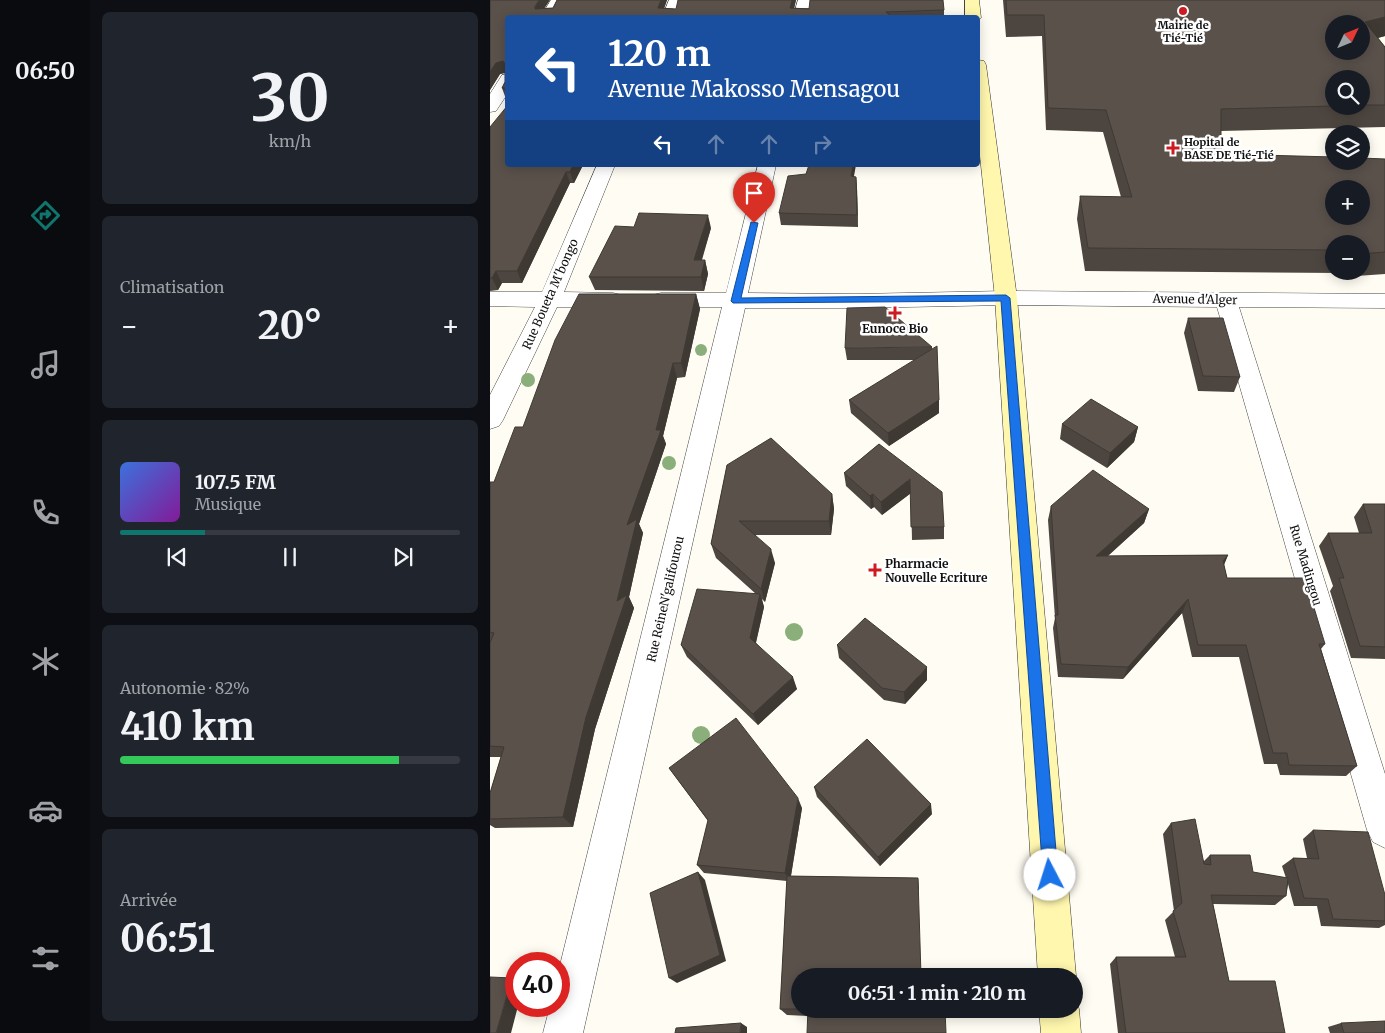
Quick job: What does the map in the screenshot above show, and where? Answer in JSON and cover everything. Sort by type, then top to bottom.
[{"type":"street","points":[[549,15],[558,0]]},
{"type":"street","points":[[670,15],[676,0]]},
{"type":"street","points":[[802,15],[805,0]]},
{"type":"street","points":[[972,0],[973,15]]},
{"type":"street","points":[[980,81],[1006,298],[1056,968]]},
{"type":"street","points":[[490,107],[505,84]]},
{"type":"street","name":"Rue Boueta M'bongo","points":[[490,420],[550,299],[605,167]]},
{"type":"street","name":"Rue ReineN'galifourou","points":[[563,1033],[594,894],[767,167]]},
{"type":"street","name":"Avenue d'Alger","points":[[490,299],[736,301],[1006,298],[1385,301]]},
{"type":"street","name":"Rue Madingou","points":[[1226,300],[1385,830]]},
{"type":"street","points":[[1060,1018],[1061,1033]]},
{"type":"building","points":[[490,0],[539,0],[535,9],[553,8],[557,0],[661,0],[658,8],[676,9],[678,0],[792,0],[790,8],[809,9],[810,0],[943,0],[944,10],[886,12],[890,15],[505,15],[505,63],[503,61],[496,63],[490,72]]},
{"type":"building","points":[[1006,0],[1385,0],[1385,17],[1370,21],[1370,15],[1325,15],[1325,60],[1370,60],[1370,28],[1385,47],[1385,105],[1370,105],[1370,70],[1325,70],[1325,106],[1221,109],[1221,154],[1325,157],[1325,170],[1370,170],[1370,158],[1385,159],[1385,252],[1370,253],[1370,235],[1325,235],[1325,250],[1088,248],[1080,196],[1132,197],[1106,110],[1048,108],[1044,15],[1007,15]]},
{"type":"building","points":[[505,109],[505,167],[572,167],[570,172],[566,172],[517,271],[496,271],[492,278],[490,278],[490,127]]},
{"type":"building","points":[[808,167],[853,167],[851,176],[856,177],[857,215],[779,213],[788,176],[806,174]]},
{"type":"building","points":[[639,213],[708,215],[694,260],[705,260],[701,277],[589,277],[615,226],[634,227]]},
{"type":"building","points":[[579,294],[696,294],[681,363],[673,363],[656,430],[661,430],[627,525],[637,519],[617,601],[627,595],[586,717],[563,817],[490,819],[490,793],[504,747],[490,746],[490,643],[494,633],[490,632],[490,482],[494,482],[515,427],[523,427],[555,340]]},
{"type":"building","points":[[885,307],[932,347],[845,348],[847,308]]},
{"type":"building","points":[[1188,318],[1223,318],[1240,377],[1203,376]]},
{"type":"building","points":[[937,346],[939,400],[888,433],[849,400]]},
{"type":"building","points":[[1091,399],[1138,427],[1110,453],[1062,424]]},
{"type":"building","points":[[771,438],[832,494],[829,521],[739,521],[771,549],[761,589],[711,544],[727,465]]},
{"type":"building","points":[[879,444],[942,492],[944,527],[911,527],[910,479],[881,502],[873,494],[870,496],[844,473]]},
{"type":"building","points":[[1093,470],[1149,509],[1096,556],[1228,555],[1223,561],[1227,578],[1305,578],[1325,644],[1319,644],[1357,766],[1289,765],[1287,753],[1273,753],[1246,645],[1198,645],[1188,599],[1128,667],[1061,664],[1055,615],[1058,615],[1051,506]]},
{"type":"building","points":[[1363,504],[1385,504],[1385,647],[1360,646],[1339,578],[1344,578],[1328,533],[1372,533]]},
{"type":"building","points":[[697,589],[760,594],[750,638],[793,677],[753,714],[681,645]]},
{"type":"building","points":[[865,618],[927,667],[904,692],[882,688],[837,645]]},
{"type":"building","points":[[736,718],[798,798],[785,873],[697,865],[708,820],[669,768]]},
{"type":"building","points":[[867,739],[931,804],[878,857],[814,787]]},
{"type":"building","points":[[1195,819],[1204,864],[1211,865],[1210,855],[1250,855],[1253,872],[1288,878],[1286,896],[1211,895],[1229,981],[1275,981],[1285,1033],[1126,1033],[1116,957],[1186,957],[1173,911],[1182,903],[1171,823]]},
{"type":"building","points":[[1313,830],[1368,832],[1385,895],[1385,921],[1333,919],[1328,899],[1304,898],[1293,858],[1319,859]]},
{"type":"building","points":[[698,872],[720,955],[669,978],[650,893]]},
{"type":"building","points":[[787,876],[918,878],[921,968],[791,968],[791,1009],[780,1009]]},
{"type":"building","points":[[490,977],[505,978],[505,1002],[496,1033],[490,1033]]},
{"type":"building","points":[[808,1018],[945,1018],[946,1033],[807,1033]]},
{"type":"building","points":[[1385,1021],[1385,1033],[1344,1033],[1341,1023]]},
{"type":"building","points":[[741,1023],[740,1033],[675,1033],[676,1028]]},
{"type":"place","name":"Mairie de Tié-Tié","points":[[1183,11]]},
{"type":"place","name":"Hopital de BASE DE Tié-Tié","points":[[1173,148]]},
{"type":"place","name":"Eunoce Bio","points":[[895,313]]},
{"type":"place","name":"Pharmacie Nouvelle Ecriture","points":[[875,570]]},
{"type":"route","points":[[754,223],[736,301],[1006,298],[1050,875]]}]
